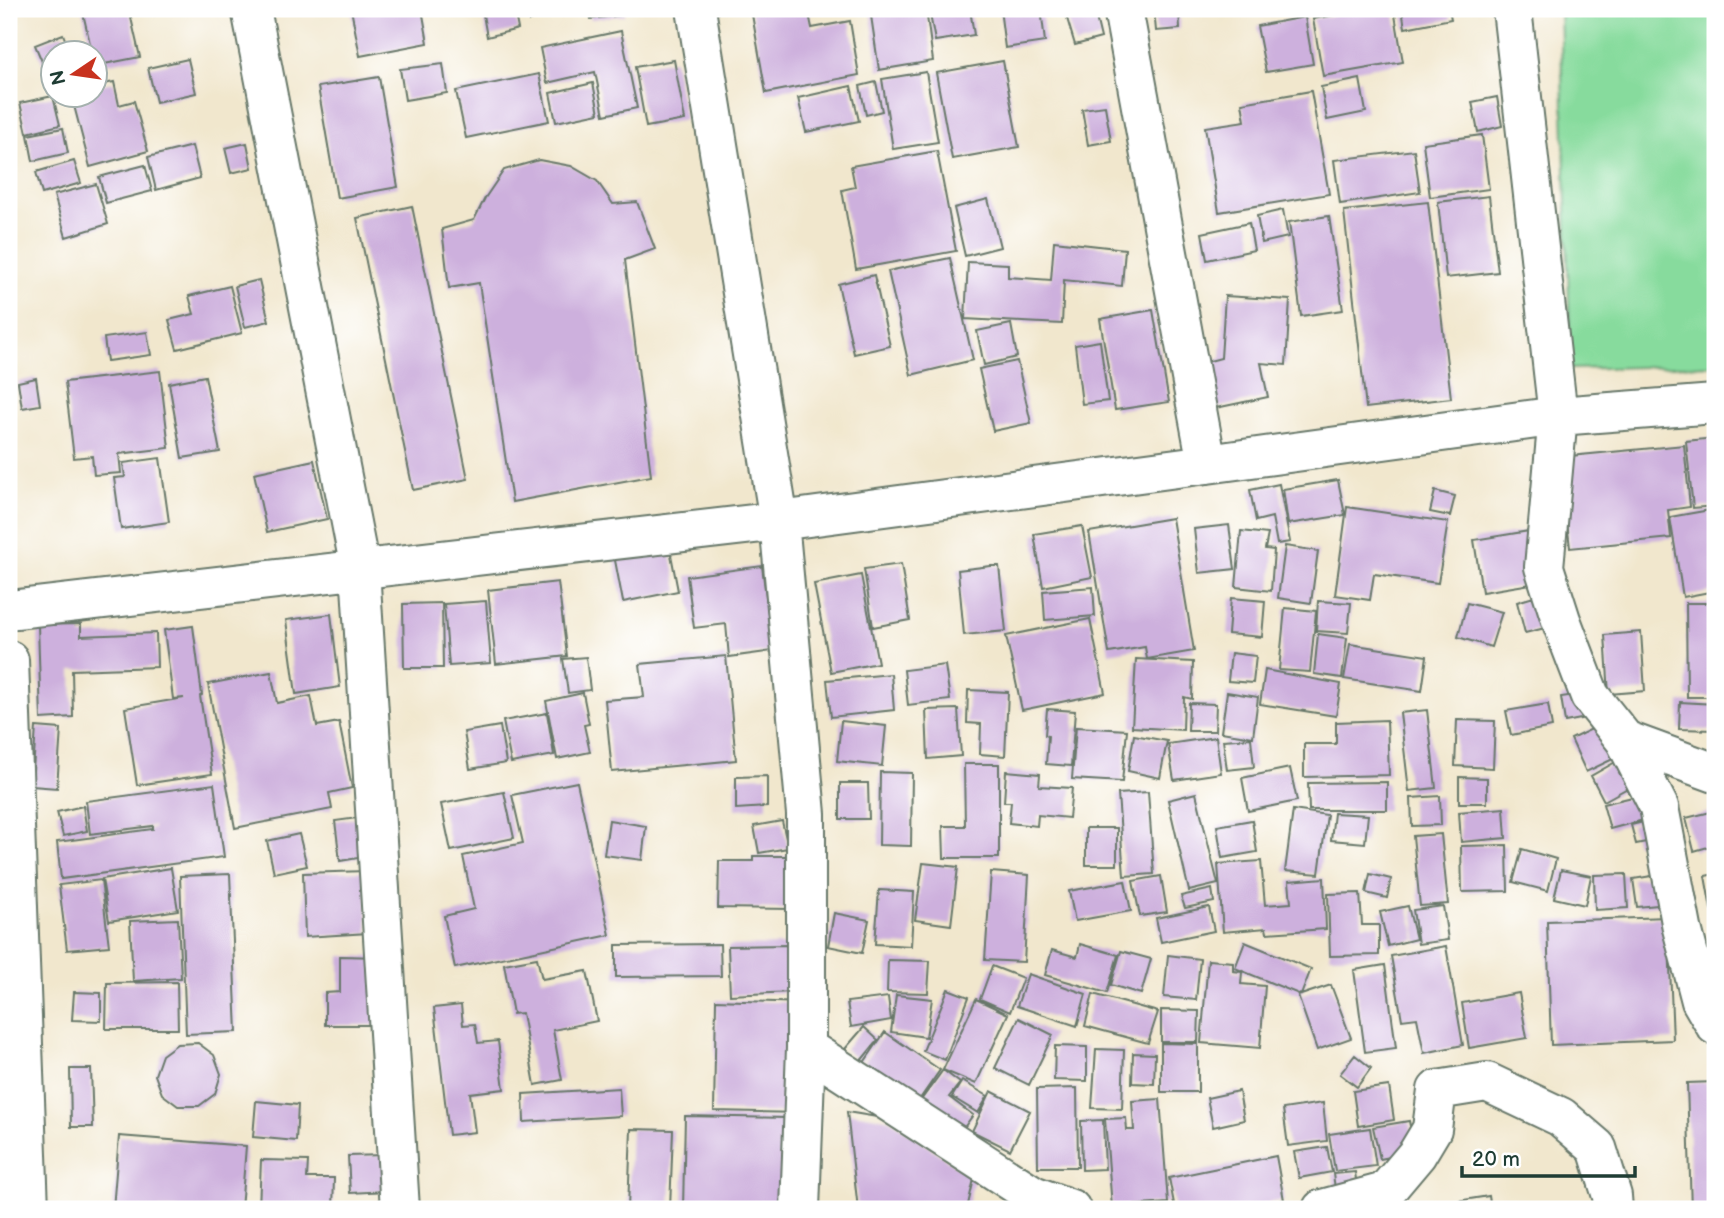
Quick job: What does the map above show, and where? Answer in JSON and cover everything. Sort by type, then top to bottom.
[{"type":"street","points":[[251,9],[359,569],[400,1209]]},
{"type":"street","points":[[696,9],[779,521],[806,814],[806,1048],[800,1209]]},
{"type":"street","points":[[1123,9],[1207,464]]},
{"type":"street","points":[[1512,9],[1558,416],[1545,567],[1561,620],[1590,696],[1625,740],[1660,807],[1682,928],[1702,1001],[1715,1025]]},
{"type":"street","points":[[9,610],[779,521],[1558,416],[1715,404]]},
{"type":"street","points":[[9,660],[29,1209]]},
{"type":"street","points":[[1625,740],[1715,774]]},
{"type":"street","points":[[806,1048],[1033,1195],[1071,1209]]},
{"type":"street","points":[[1322,1209],[1385,1192],[1417,1154],[1432,1129],[1437,1090],[1487,1082],[1561,1117],[1597,1148],[1612,1196],[1613,1209]]},
{"type":"green space","points":[[1560,9],[1715,9],[1715,365],[1571,369]]},
{"type":"building","points":[[82,9],[129,9],[140,57],[108,63],[108,38],[89,38]]},
{"type":"building","points":[[351,9],[422,9],[428,43],[360,56]]},
{"type":"building","points":[[482,9],[514,9],[518,29],[487,37]]},
{"type":"building","points":[[524,9],[560,9],[529,21]]},
{"type":"building","points":[[589,9],[624,9],[625,15],[591,19]]},
{"type":"building","points":[[751,9],[808,9],[812,28],[850,21],[859,75],[766,93]]},
{"type":"building","points":[[870,9],[926,9],[933,61],[879,70]]},
{"type":"building","points":[[929,9],[970,9],[974,35],[935,41]]},
{"type":"building","points":[[1000,9],[1041,9],[1045,42],[1005,48]]},
{"type":"building","points":[[1094,9],[1101,38],[1075,45],[1066,15]]},
{"type":"building","points":[[1154,9],[1179,9],[1180,29],[1156,31]]},
{"type":"building","points":[[1368,9],[1394,9],[1403,62],[1323,76],[1313,19]]},
{"type":"building","points":[[1402,9],[1449,9],[1451,19],[1405,28]]},
{"type":"building","points":[[1305,17],[1313,64],[1266,72],[1257,26]]},
{"type":"building","points":[[621,31],[637,108],[604,115],[595,72],[547,83],[540,48]]},
{"type":"building","points":[[188,59],[196,93],[156,102],[148,68]]},
{"type":"building","points":[[674,60],[685,120],[646,127],[635,67]]},
{"type":"building","points":[[1003,61],[1019,147],[952,159],[936,73]]},
{"type":"building","points":[[443,64],[447,93],[405,100],[400,69]]},
{"type":"building","points":[[926,72],[938,142],[893,149],[882,79]]},
{"type":"building","points":[[539,74],[549,121],[466,138],[456,91]]},
{"type":"building","points":[[379,77],[398,187],[337,198],[318,87]]},
{"type":"building","points":[[1360,79],[1366,112],[1327,120],[1321,87]]},
{"type":"building","points":[[114,82],[119,105],[134,101],[148,151],[90,167],[75,108],[108,108],[108,83]]},
{"type":"building","points":[[876,82],[882,111],[866,115],[860,86]]},
{"type":"building","points":[[593,83],[599,113],[556,122],[550,93]]},
{"type":"building","points":[[851,86],[859,121],[806,132],[798,98]]},
{"type":"building","points":[[1311,91],[1329,194],[1219,212],[1205,127],[1245,121],[1242,103]]},
{"type":"building","points":[[11,95],[16,123],[9,124],[9,96]]},
{"type":"building","points":[[1497,97],[1502,126],[1478,132],[1472,102]]},
{"type":"building","points":[[38,99],[38,108],[56,108],[60,125],[27,133],[20,103]]},
{"type":"building","points":[[1105,106],[1111,141],[1088,145],[1082,109]]},
{"type":"building","points":[[63,128],[68,153],[33,161],[28,135]]},
{"type":"building","points":[[1482,135],[1489,189],[1430,197],[1423,143]]},
{"type":"building","points":[[247,143],[252,168],[231,173],[225,148]]},
{"type":"building","points":[[192,146],[200,178],[156,190],[148,157]]},
{"type":"building","points":[[1414,150],[1420,192],[1340,204],[1334,160]]},
{"type":"building","points":[[937,151],[956,251],[856,269],[842,190],[855,187],[851,166]]},
{"type":"building","points":[[539,160],[571,166],[597,181],[613,204],[637,202],[655,249],[625,260],[651,476],[512,502],[479,283],[449,288],[442,229],[474,220],[504,170]]},
{"type":"building","points":[[74,161],[81,183],[42,194],[36,172]]},
{"type":"building","points":[[145,165],[152,191],[106,203],[99,177]]},
{"type":"building","points":[[96,184],[108,224],[66,237],[54,195]]},
{"type":"building","points":[[1489,196],[1498,272],[1446,278],[1438,202]]},
{"type":"building","points":[[988,199],[1000,247],[965,256],[954,208]]},
{"type":"building","points":[[1428,202],[1451,398],[1366,408],[1344,211]]},
{"type":"building","points":[[412,206],[468,479],[413,490],[357,218]]},
{"type":"building","points":[[1283,210],[1288,237],[1262,243],[1257,216]]},
{"type":"building","points":[[1329,216],[1343,310],[1301,316],[1289,222]]},
{"type":"building","points":[[1249,223],[1254,250],[1207,260],[1202,233]]},
{"type":"building","points":[[1054,241],[1125,249],[1122,286],[1064,280],[1062,324],[965,319],[968,262],[1008,264],[1008,277],[1051,280]]},
{"type":"building","points":[[950,258],[973,360],[911,375],[888,271]]},
{"type":"building","points":[[874,275],[890,346],[854,354],[838,284]]},
{"type":"building","points":[[259,280],[269,321],[245,327],[235,286]]},
{"type":"building","points":[[230,286],[242,333],[177,349],[169,320],[194,314],[189,296]]},
{"type":"building","points":[[1225,296],[1290,300],[1286,365],[1261,363],[1268,397],[1211,409],[1202,363],[1221,358]]},
{"type":"building","points":[[1153,310],[1169,402],[1115,410],[1100,319]]},
{"type":"building","points":[[1011,324],[1017,357],[984,365],[977,331]]},
{"type":"building","points":[[147,332],[151,355],[107,361],[104,338]]},
{"type":"building","points":[[1100,341],[1108,401],[1082,404],[1075,345]]},
{"type":"building","points":[[1017,361],[1031,423],[993,431],[979,369]]},
{"type":"building","points":[[160,371],[169,448],[119,454],[121,473],[94,475],[92,456],[74,458],[65,382]]},
{"type":"building","points":[[205,376],[220,452],[182,458],[169,383]]},
{"type":"building","points":[[36,378],[40,405],[22,408],[18,382]]},
{"type":"building","points":[[1715,438],[1715,506],[1693,508],[1686,441]]},
{"type":"building","points":[[1684,445],[1690,507],[1668,510],[1671,538],[1570,548],[1560,457]]},
{"type":"building","points":[[160,458],[169,522],[121,529],[114,478],[125,477],[123,463]]},
{"type":"building","points":[[314,460],[327,519],[267,532],[254,473]]},
{"type":"building","points":[[1338,480],[1345,515],[1288,524],[1283,489]]},
{"type":"building","points":[[1279,484],[1290,542],[1277,544],[1272,517],[1256,521],[1250,490]]},
{"type":"building","points":[[1435,491],[1455,496],[1450,516],[1430,512]]},
{"type":"building","points":[[1347,507],[1448,522],[1438,583],[1374,574],[1370,600],[1335,595]]},
{"type":"building","points":[[1710,510],[1715,547],[1715,591],[1683,597],[1670,517]]},
{"type":"building","points":[[1172,518],[1194,651],[1147,659],[1145,647],[1109,653],[1089,532]]},
{"type":"building","points":[[1229,525],[1235,569],[1199,573],[1194,529]]},
{"type":"building","points":[[1082,526],[1092,577],[1043,587],[1034,534]]},
{"type":"building","points":[[1241,531],[1268,534],[1265,549],[1274,550],[1271,591],[1236,587]]},
{"type":"building","points":[[1529,531],[1537,583],[1482,592],[1474,540]]},
{"type":"building","points":[[669,544],[678,591],[623,602],[614,555]]},
{"type":"building","points":[[1285,546],[1318,551],[1311,603],[1278,598]]},
{"type":"building","points":[[901,564],[910,620],[873,627],[864,569]]},
{"type":"building","points":[[762,566],[773,651],[729,657],[726,624],[694,628],[687,576]]},
{"type":"building","points":[[999,566],[1006,631],[964,635],[958,570]]},
{"type":"building","points":[[861,575],[878,663],[831,672],[814,584]]},
{"type":"building","points":[[558,582],[567,656],[496,664],[488,590]]},
{"type":"building","points":[[1093,587],[1095,616],[1045,620],[1043,591]]},
{"type":"building","points":[[1537,596],[1545,628],[1525,633],[1517,602]]},
{"type":"building","points":[[1231,598],[1265,601],[1262,637],[1228,634]]},
{"type":"building","points":[[486,601],[491,663],[449,666],[444,604]]},
{"type":"building","points":[[1318,601],[1351,603],[1348,633],[1316,631]]},
{"type":"building","points":[[442,603],[443,668],[404,668],[403,604]]},
{"type":"building","points":[[1467,603],[1502,612],[1491,647],[1458,637]]},
{"type":"building","points":[[1686,603],[1715,603],[1715,697],[1687,697]]},
{"type":"building","points":[[1285,608],[1316,611],[1310,672],[1279,670]]},
{"type":"building","points":[[331,614],[340,687],[296,694],[286,620]]},
{"type":"building","points":[[1090,619],[1105,693],[1022,710],[1006,636]]},
{"type":"building","points":[[81,624],[81,636],[156,633],[157,667],[72,670],[73,717],[41,719],[38,625]]},
{"type":"building","points":[[193,626],[212,774],[137,785],[125,708],[184,698],[173,699],[164,630]]},
{"type":"building","points":[[1641,632],[1645,691],[1609,694],[1605,635]]},
{"type":"building","points":[[1318,634],[1347,638],[1342,678],[1314,674]]},
{"type":"building","points":[[1350,644],[1427,656],[1422,691],[1344,679]]},
{"type":"building","points":[[1231,653],[1256,656],[1253,683],[1228,681]]},
{"type":"building","points":[[726,656],[736,760],[612,772],[605,700],[644,697],[640,664]]},
{"type":"building","points":[[586,657],[590,690],[568,693],[563,659]]},
{"type":"building","points":[[1136,659],[1193,662],[1192,699],[1184,697],[1183,730],[1132,727]]},
{"type":"building","points":[[945,665],[950,700],[908,705],[904,670]]},
{"type":"building","points":[[1265,670],[1341,684],[1336,716],[1260,704]]},
{"type":"building","points":[[271,672],[277,703],[311,696],[317,726],[339,722],[352,788],[329,793],[332,809],[235,828],[208,684]]},
{"type":"building","points":[[891,674],[894,710],[831,717],[827,680]]},
{"type":"building","points":[[968,690],[1008,692],[1005,756],[980,754],[981,724],[967,723]]},
{"type":"building","points":[[1227,692],[1258,697],[1253,737],[1221,732]]},
{"type":"building","points":[[583,693],[589,724],[584,725],[590,752],[557,759],[546,701]]},
{"type":"building","points":[[1583,694],[1586,718],[1565,722],[1561,697]]},
{"type":"building","points":[[1680,702],[1715,704],[1715,730],[1679,729]]},
{"type":"building","points":[[1189,703],[1216,704],[1215,731],[1188,731]]},
{"type":"building","points":[[1548,704],[1552,727],[1511,735],[1506,711]]},
{"type":"building","points":[[958,709],[961,756],[928,759],[926,710]]},
{"type":"building","points":[[1047,709],[1075,711],[1071,766],[1046,764]]},
{"type":"building","points":[[1427,710],[1436,788],[1409,791],[1400,713]]},
{"type":"building","points":[[547,713],[554,755],[511,763],[503,721]]},
{"type":"building","points":[[1387,720],[1389,775],[1304,777],[1304,744],[1336,744],[1336,722]]},
{"type":"building","points":[[1457,720],[1495,721],[1493,768],[1455,766]]},
{"type":"building","points":[[841,721],[886,726],[882,766],[837,761]]},
{"type":"building","points":[[1600,725],[1615,758],[1586,772],[1571,739]]},
{"type":"building","points":[[500,726],[506,763],[470,769],[464,732]]},
{"type":"building","points":[[36,727],[61,729],[57,788],[32,786]]},
{"type":"building","points":[[1076,727],[1127,730],[1122,782],[1072,779]]},
{"type":"building","points":[[1134,735],[1167,741],[1160,778],[1128,771]]},
{"type":"building","points":[[1216,737],[1221,773],[1174,780],[1168,744]]},
{"type":"building","points":[[1251,738],[1254,767],[1227,770],[1223,740]]},
{"type":"building","points":[[1626,756],[1640,781],[1604,801],[1591,776]]},
{"type":"building","points":[[964,764],[999,764],[999,858],[944,858],[943,826],[965,826]]},
{"type":"building","points":[[1290,768],[1297,801],[1248,811],[1242,778]]},
{"type":"building","points":[[1006,771],[1040,774],[1039,786],[1072,788],[1069,818],[1038,815],[1037,826],[1009,823],[1011,802],[1004,802]]},
{"type":"building","points":[[880,772],[912,773],[911,846],[879,845]]},
{"type":"building","points":[[767,776],[767,807],[736,809],[736,777]]},
{"type":"building","points":[[1459,777],[1487,778],[1487,803],[1459,803]]},
{"type":"building","points":[[577,782],[610,935],[455,968],[444,916],[474,909],[463,856],[523,843],[512,795]]},
{"type":"building","points":[[1387,782],[1387,810],[1309,810],[1308,783]]},
{"type":"building","points":[[840,783],[868,783],[869,819],[840,819]]},
{"type":"building","points":[[214,784],[224,857],[61,879],[57,842],[153,829],[153,826],[90,834],[86,801]]},
{"type":"building","points":[[504,792],[514,838],[451,851],[441,804]]},
{"type":"building","points":[[1148,792],[1154,874],[1124,876],[1118,794]]},
{"type":"building","points":[[1196,793],[1218,884],[1189,891],[1168,800]]},
{"type":"building","points":[[1641,795],[1647,819],[1610,829],[1603,804]]},
{"type":"building","points":[[1440,796],[1441,825],[1412,826],[1411,798]]},
{"type":"building","points":[[83,806],[87,831],[63,836],[57,812]]},
{"type":"building","points":[[1504,808],[1506,838],[1461,842],[1459,812]]},
{"type":"building","points":[[1293,810],[1327,815],[1319,874],[1285,871]]},
{"type":"building","points":[[1715,811],[1715,845],[1694,851],[1686,818]]},
{"type":"building","points":[[1334,813],[1368,815],[1365,843],[1331,840]]},
{"type":"building","points":[[357,818],[364,857],[340,861],[335,821]]},
{"type":"building","points":[[609,820],[646,826],[642,860],[604,855]]},
{"type":"building","points":[[1252,820],[1257,852],[1222,858],[1217,826]]},
{"type":"building","points":[[1652,820],[1656,840],[1636,844],[1631,825]]},
{"type":"building","points":[[782,821],[788,848],[759,853],[754,826]]},
{"type":"building","points":[[1086,828],[1117,828],[1117,865],[1086,865]]},
{"type":"building","points":[[299,834],[307,866],[274,873],[267,841]]},
{"type":"building","points":[[1441,834],[1448,904],[1420,906],[1413,836]]},
{"type":"building","points":[[1507,845],[1508,891],[1462,892],[1461,846]]},
{"type":"building","points":[[1522,849],[1556,859],[1548,891],[1513,882]]},
{"type":"building","points":[[753,856],[794,856],[793,909],[718,908],[719,861],[753,861]]},
{"type":"building","points":[[1261,861],[1265,905],[1291,903],[1289,881],[1324,878],[1326,929],[1267,933],[1266,928],[1223,932],[1218,864]]},
{"type":"building","points":[[923,863],[958,867],[951,925],[915,920]]},
{"type":"building","points":[[171,868],[178,910],[109,921],[102,879]]},
{"type":"building","points":[[1561,870],[1591,876],[1585,905],[1554,898]]},
{"type":"building","points":[[366,871],[368,933],[305,937],[303,873]]},
{"type":"building","points":[[991,872],[1029,875],[1024,962],[985,960]]},
{"type":"building","points":[[230,874],[237,1032],[186,1034],[180,876]]},
{"type":"building","points":[[1370,874],[1391,879],[1387,898],[1366,893]]},
{"type":"building","points":[[1626,874],[1628,908],[1595,910],[1594,875]]},
{"type":"building","points":[[1664,874],[1668,904],[1637,907],[1633,879]]},
{"type":"building","points":[[1715,874],[1715,908],[1711,909],[1705,876]]},
{"type":"building","points":[[1161,876],[1167,912],[1140,916],[1133,881]]},
{"type":"building","points":[[101,880],[109,946],[67,950],[59,885]]},
{"type":"building","points":[[1125,881],[1131,911],[1075,921],[1069,891]]},
{"type":"building","points":[[1212,889],[1214,902],[1185,908],[1181,896]]},
{"type":"building","points":[[879,890],[914,892],[911,946],[875,944]]},
{"type":"building","points":[[1360,893],[1362,925],[1379,925],[1379,955],[1330,956],[1328,894]]},
{"type":"building","points":[[1408,906],[1416,939],[1388,946],[1380,912]]},
{"type":"building","points":[[1443,906],[1448,940],[1418,944],[1413,910]]},
{"type":"building","points":[[1209,907],[1214,931],[1161,942],[1156,918]]},
{"type":"building","points":[[834,913],[869,920],[862,953],[828,946]]},
{"type":"building","points":[[1668,917],[1673,1040],[1551,1045],[1547,921]]},
{"type":"building","points":[[178,919],[181,978],[133,981],[130,921]]},
{"type":"building","points":[[1245,942],[1311,969],[1301,995],[1235,968]]},
{"type":"building","points":[[720,944],[721,976],[616,977],[616,945]]},
{"type":"building","points":[[1080,944],[1118,955],[1107,993],[1045,975],[1052,950],[1077,957]]},
{"type":"building","points":[[790,945],[792,992],[730,995],[728,946]]},
{"type":"building","points":[[1446,946],[1463,1045],[1424,1053],[1417,1018],[1402,1020],[1391,956]]},
{"type":"building","points":[[1121,951],[1151,959],[1141,994],[1111,985]]},
{"type":"building","points":[[1168,955],[1200,959],[1196,1000],[1164,997]]},
{"type":"building","points":[[340,956],[380,957],[380,1025],[325,1025],[325,993],[340,992]]},
{"type":"building","points":[[537,958],[542,979],[587,971],[597,1021],[553,1030],[562,1080],[535,1085],[522,1013],[513,1014],[504,964]]},
{"type":"building","points":[[888,960],[930,961],[928,993],[887,992]]},
{"type":"building","points":[[1208,960],[1233,962],[1233,971],[1242,972],[1241,984],[1265,986],[1260,1048],[1201,1043]]},
{"type":"building","points":[[1385,965],[1396,1048],[1365,1052],[1354,970]]},
{"type":"building","points":[[992,966],[1023,978],[1010,1012],[980,999]]},
{"type":"building","points":[[1028,974],[1086,994],[1077,1026],[1017,1006]]},
{"type":"building","points":[[177,982],[178,1029],[106,1029],[107,983]]},
{"type":"building","points":[[1331,985],[1351,1038],[1317,1050],[1298,996]]},
{"type":"building","points":[[948,989],[969,997],[945,1060],[923,1051]]},
{"type":"building","points":[[74,992],[101,993],[101,1021],[72,1020]]},
{"type":"building","points":[[1519,993],[1527,1038],[1469,1048],[1462,1003]]},
{"type":"building","points":[[1093,994],[1158,1012],[1148,1043],[1085,1026]]},
{"type":"building","points":[[896,995],[932,999],[926,1037],[891,1032]]},
{"type":"building","points":[[888,997],[891,1020],[851,1027],[847,1002]]},
{"type":"building","points":[[976,999],[1008,1014],[976,1084],[943,1070]]},
{"type":"building","points":[[716,1000],[802,1003],[800,1113],[714,1111]]},
{"type":"building","points":[[461,1005],[463,1025],[475,1024],[478,1043],[498,1041],[504,1089],[470,1093],[475,1132],[449,1135],[434,1008]]},
{"type":"building","points":[[1161,1010],[1199,1011],[1198,1042],[1161,1042]]},
{"type":"building","points":[[1019,1018],[1053,1035],[1029,1085],[995,1068]]},
{"type":"building","points":[[864,1027],[878,1040],[860,1062],[845,1049]]},
{"type":"building","points":[[885,1032],[940,1070],[917,1103],[863,1064]]},
{"type":"building","points":[[198,1043],[214,1055],[221,1074],[215,1094],[199,1106],[178,1106],[162,1094],[155,1075],[162,1055],[177,1044]]},
{"type":"building","points":[[1161,1043],[1198,1044],[1198,1092],[1161,1092]]},
{"type":"building","points":[[1055,1046],[1087,1047],[1087,1081],[1054,1080]]},
{"type":"building","points":[[1096,1049],[1124,1050],[1122,1109],[1092,1108]]},
{"type":"building","points":[[1133,1053],[1155,1054],[1154,1084],[1132,1083]]},
{"type":"building","points":[[1355,1055],[1371,1068],[1357,1087],[1340,1074]]},
{"type":"building","points":[[70,1069],[91,1069],[93,1127],[71,1127]]},
{"type":"building","points":[[943,1070],[960,1083],[949,1097],[973,1115],[960,1133],[919,1103]]},
{"type":"building","points":[[962,1081],[988,1096],[978,1113],[952,1097]]},
{"type":"building","points":[[1715,1082],[1715,1209],[1691,1209],[1687,1083]]},
{"type":"building","points":[[1389,1086],[1394,1120],[1358,1126],[1353,1091]]},
{"type":"building","points":[[619,1088],[621,1116],[524,1122],[523,1094]]},
{"type":"building","points":[[1077,1088],[1078,1167],[1038,1167],[1037,1089]]},
{"type":"building","points":[[991,1091],[1030,1111],[1010,1150],[972,1131]]},
{"type":"building","points":[[1239,1091],[1244,1120],[1213,1127],[1207,1098]]},
{"type":"building","points":[[1160,1099],[1168,1203],[1112,1207],[1105,1119],[1126,1118],[1127,1130],[1134,1130],[1132,1101]]},
{"type":"building","points":[[256,1101],[298,1105],[296,1141],[253,1137]]},
{"type":"building","points":[[1323,1103],[1327,1141],[1288,1146],[1283,1109]]},
{"type":"building","points":[[847,1112],[889,1119],[974,1179],[967,1209],[858,1209]]},
{"type":"building","points":[[685,1116],[786,1118],[784,1209],[683,1209]]},
{"type":"building","points":[[1103,1120],[1105,1169],[1082,1170],[1081,1121]]},
{"type":"building","points":[[1409,1121],[1415,1152],[1380,1159],[1373,1127]]},
{"type":"building","points":[[1370,1128],[1376,1166],[1335,1171],[1329,1134]]},
{"type":"building","points":[[631,1129],[673,1130],[670,1209],[628,1209]]},
{"type":"building","points":[[119,1136],[246,1146],[241,1209],[113,1209]]},
{"type":"building","points":[[1327,1147],[1332,1172],[1299,1178],[1294,1152]]},
{"type":"building","points":[[384,1155],[386,1191],[350,1193],[348,1156]]},
{"type":"building","points":[[1276,1156],[1284,1200],[1234,1209],[1175,1209],[1169,1178]]},
{"type":"building","points":[[261,1160],[308,1161],[307,1178],[334,1178],[333,1209],[259,1209]]},
{"type":"building","points":[[1355,1172],[1357,1187],[1335,1189],[1333,1174]]},
{"type":"building","points":[[1489,1196],[1491,1209],[1453,1209],[1451,1202]]},
{"type":"building","points":[[1442,1202],[1444,1209],[1414,1209],[1414,1208]]},
{"type":"building","points":[[1411,1203],[1412,1209],[1349,1209],[1349,1207]]}]
